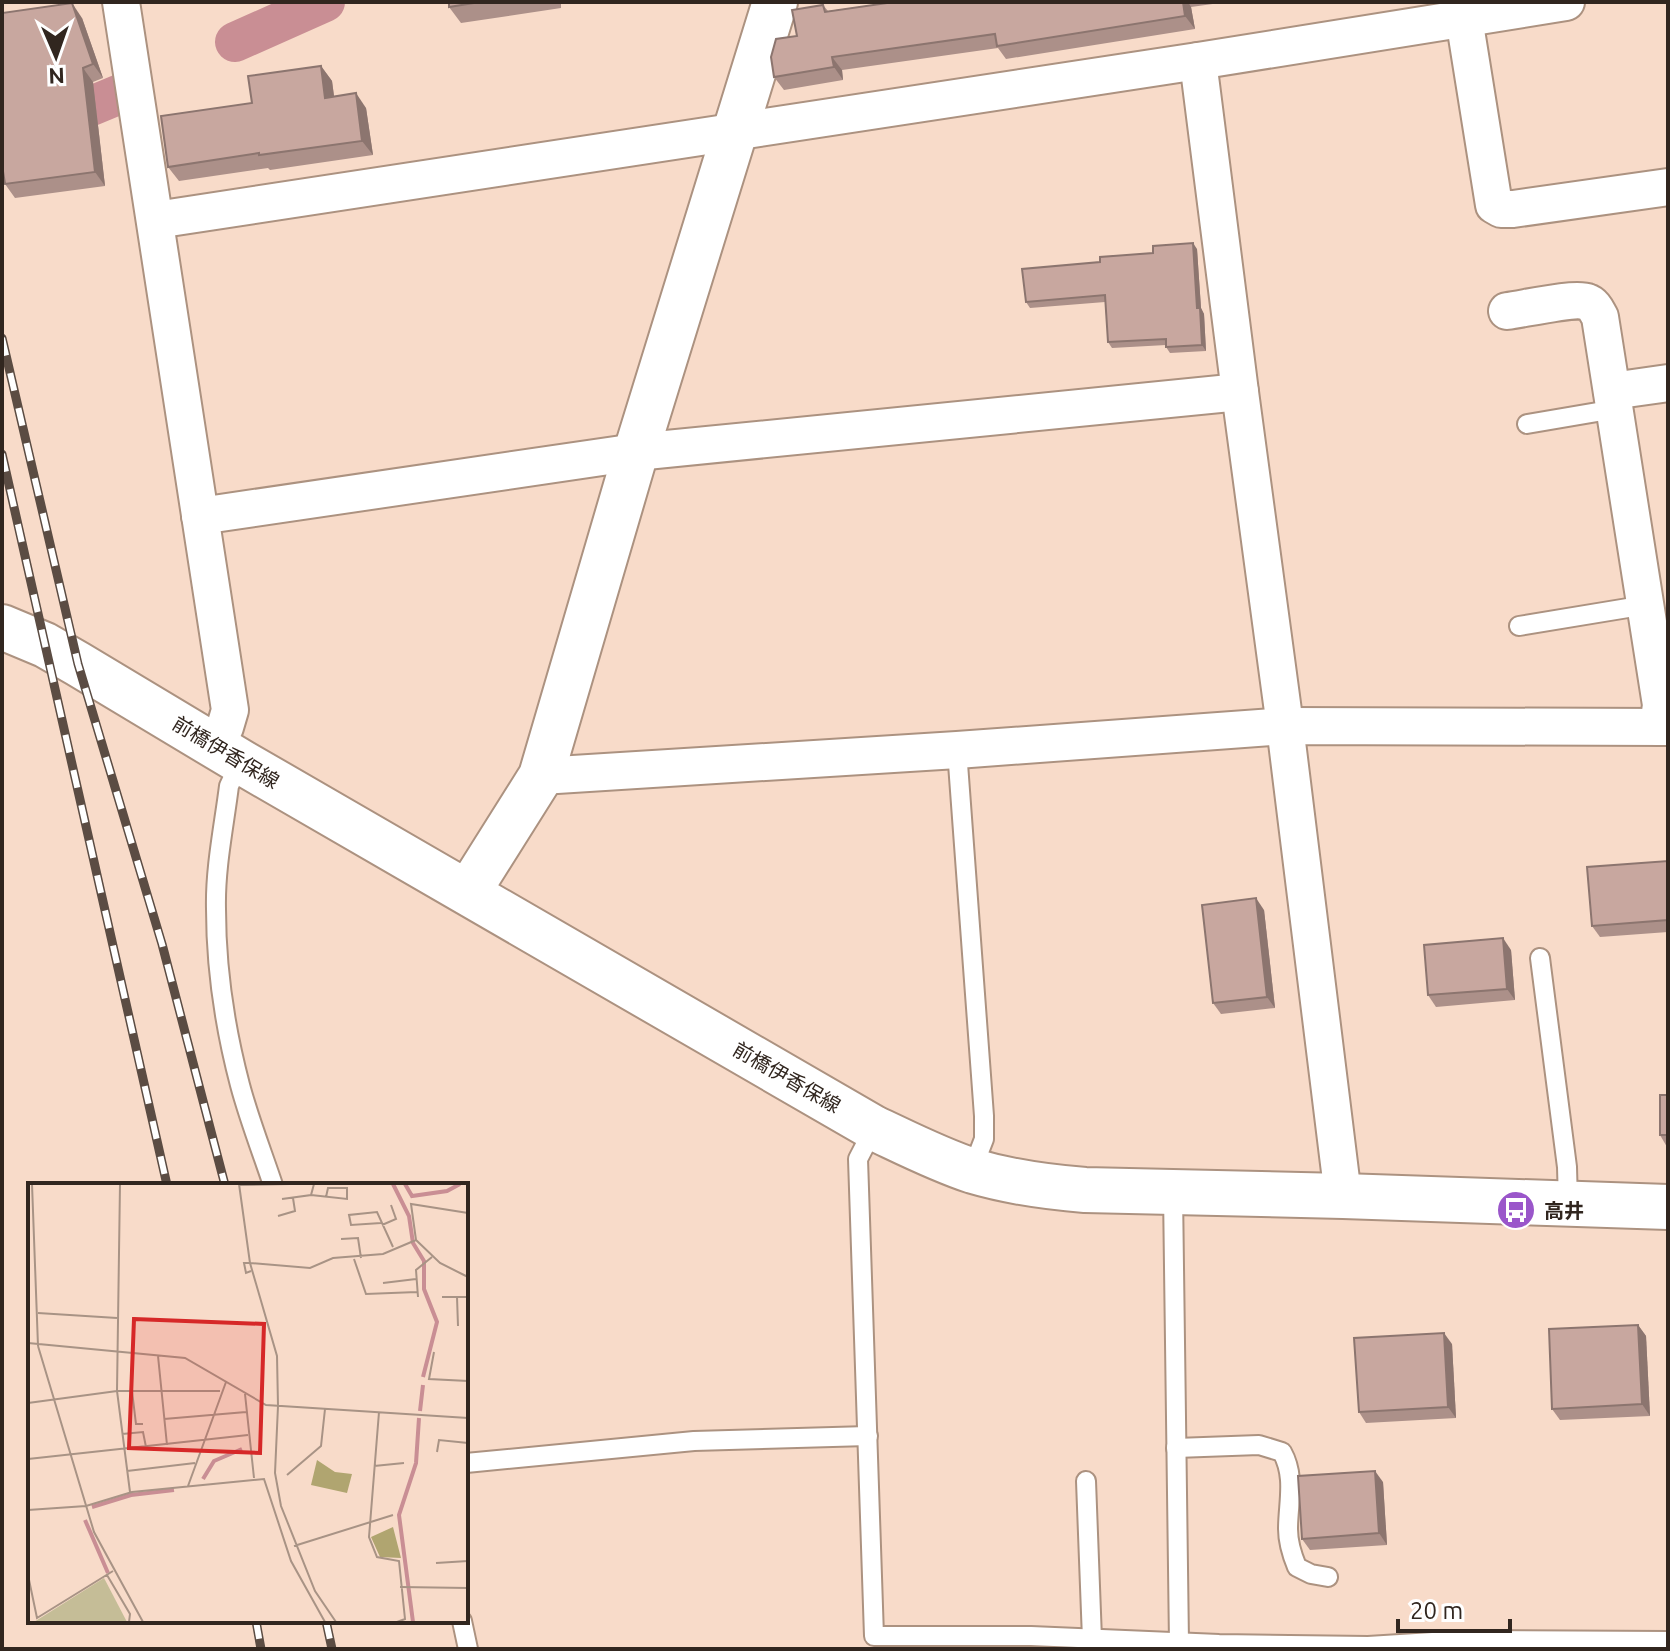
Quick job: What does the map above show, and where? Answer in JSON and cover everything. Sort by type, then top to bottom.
[{"type":"main road","points":[[468,892],[541,776],[636,452],[775,2]]},
{"type":"main road","name":"前橋伊香保線","points":[[2,627],[56,651],[874,1128],[972,1170],[1047,1187],[1668,1207]]},
{"type":"street","points":[[121,2],[230,710],[225,727],[229,754]]},
{"type":"street","points":[[156,220],[1566,2]]},
{"type":"street","points":[[1464,18],[1494,205],[1501,209],[1513,209],[1668,187]]},
{"type":"street","points":[[1198,61],[1343,1196]]},
{"type":"street","points":[[541,776],[1285,726],[1663,727],[1600,317],[1587,302],[1574,301],[1507,311]]},
{"type":"street","points":[[1614,400],[1668,383]]},
{"type":"street","points":[[200,516],[636,452],[1240,392]]},
{"type":"lane","points":[[1527,424],[1614,400]]},
{"type":"lane","points":[[1519,626],[1646,605]]},
{"type":"lane","points":[[957,750],[984,1116],[984,1139],[972,1170]]},
{"type":"lane","points":[[229,754],[235,773],[229,786],[217,879],[218,978],[241,1089],[272,1183]]},
{"type":"lane","points":[[1540,958],[1567,1167],[1568,1203]]},
{"type":"lane","points":[[874,1128],[858,1159],[874,1636],[1031,1636],[1179,1643],[1384,1646],[1465,1640],[1668,1641]]},
{"type":"lane","points":[[1173,1192],[1179,1643]]},
{"type":"lane","points":[[468,1463],[694,1441],[868,1436]]},
{"type":"lane","points":[[1176,1448],[1259,1445],[1282,1452],[1290,1472],[1288,1529],[1291,1552],[1297,1567],[1328,1577]]},
{"type":"lane","points":[[1086,1481],[1092,1639]]},
{"type":"lane","points":[[462,1623],[468,1649]]},
{"type":"building","points":[[449,2],[480,2],[449,7]]},
{"type":"building","points":[[894,2],[1183,2],[1185,16],[997,46],[995,34],[832,57],[834,67],[774,77],[771,57],[776,39],[797,36],[792,10],[823,5],[825,12]]},
{"type":"building","points":[[72,3],[93,64],[83,68],[95,172],[5,184],[2,165],[2,13]]},
{"type":"building","points":[[321,66],[325,98],[356,93],[362,141],[168,167],[161,116],[252,103],[248,76]]},
{"type":"building","points":[[1193,243],[1202,345],[1166,347],[1166,339],[1108,342],[1105,295],[1026,302],[1022,269],[1100,262],[1100,257],[1153,253],[1153,246]]},
{"type":"building","points":[[1668,861],[1668,920],[1592,926],[1587,867]]},
{"type":"building","points":[[1256,898],[1267,997],[1213,1003],[1202,905]]},
{"type":"building","points":[[1503,938],[1507,989],[1428,995],[1424,945]]},
{"type":"building","points":[[1660,1095],[1668,1095],[1668,1135],[1660,1135]]},
{"type":"building","points":[[1638,1325],[1642,1404],[1552,1409],[1549,1329]]},
{"type":"building","points":[[1444,1333],[1448,1407],[1359,1412],[1354,1338]]},
{"type":"building","points":[[1375,1471],[1379,1533],[1302,1539],[1298,1476]]},
{"type":"waterway","points":[[235,42],[325,2]]},
{"type":"waterway","points":[[2,143],[125,92]]},
{"type":"railway","points":[[2,338],[78,664],[162,944],[224,1183]]},
{"type":"railway","points":[[2,454],[167,1183]]},
{"type":"railway","points":[[256,1623],[261,1649]]},
{"type":"railway","points":[[326,1623],[332,1649]]},
{"type":"place","name":"高井","points":[[1516,1210]]}]
